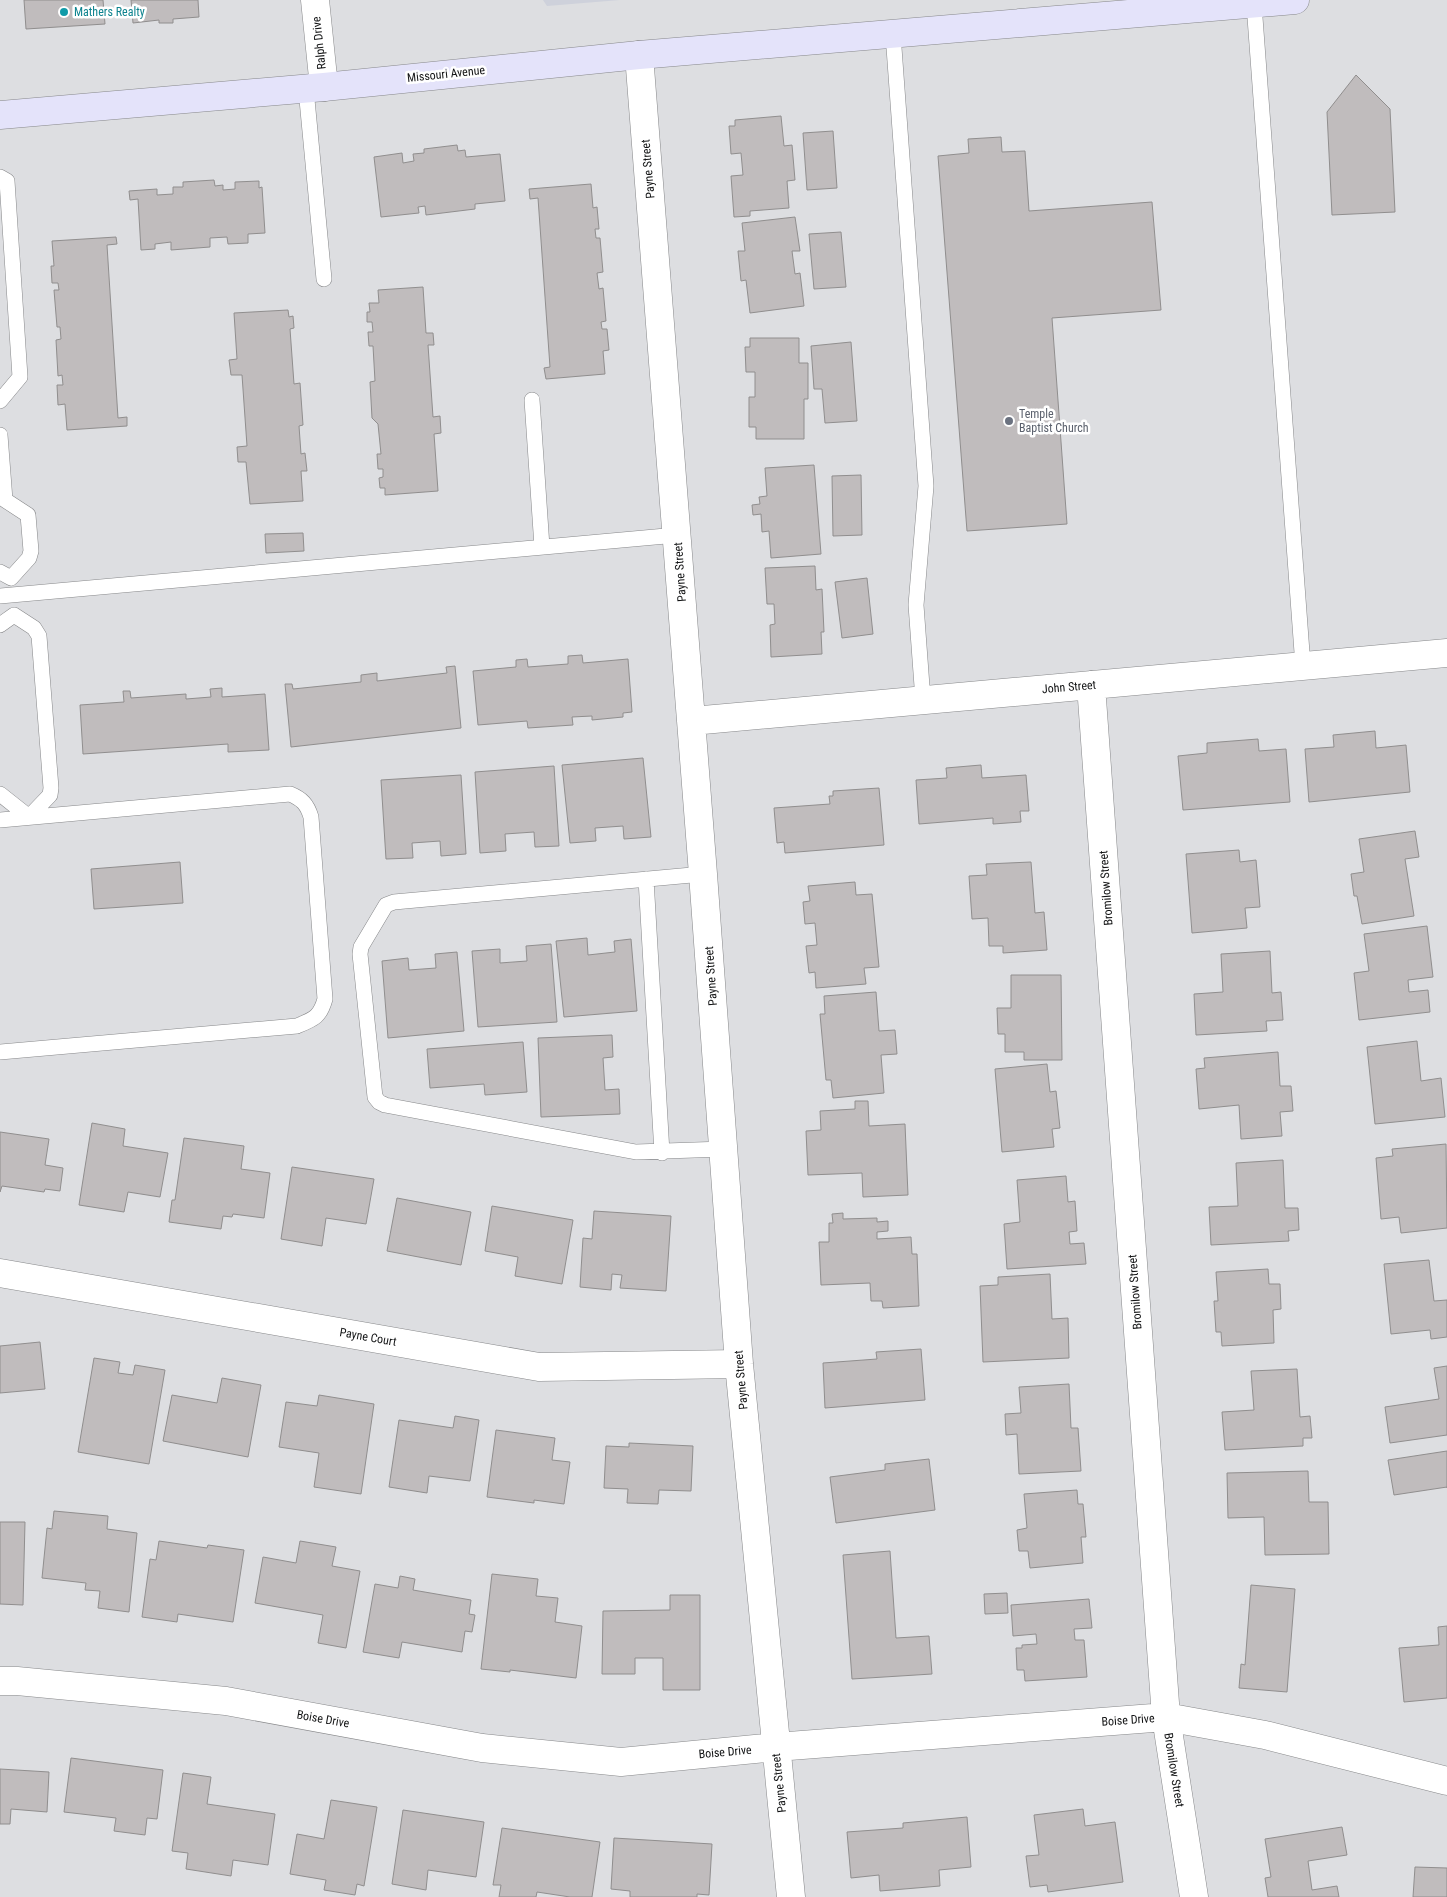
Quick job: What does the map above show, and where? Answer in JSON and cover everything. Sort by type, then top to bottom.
[{"type":"main road","points":[[1254,4],[1295,0]]},
{"type":"main road","name":"Missouri Avenue","points":[[0,115],[315,88],[640,55],[893,34],[1080,9],[1254,4]]},
{"type":"street","name":"Ralph Drive","points":[[315,0],[315,88]]},
{"type":"street","name":"Payne Street","points":[[640,55],[692,721],[739,1364],[790,1897]]},
{"type":"street","name":"John Street","points":[[692,721],[1447,653]]},
{"type":"street","name":"Bromilow Street","points":[[1091,685],[1166,1718],[1194,1897]]},
{"type":"street","name":"Payne Court","points":[[0,1272],[540,1367],[739,1364]]},
{"type":"street","name":"Boise Drive","points":[[0,1681],[226,1701],[482,1748],[621,1762],[1166,1718],[1265,1735],[1447,1781]]},
{"type":"lane","points":[[1254,4],[1303,666]]},
{"type":"lane","points":[[893,34],[926,486],[916,605],[923,700]]},
{"type":"lane","points":[[315,88],[324,279]]},
{"type":"lane","points":[[0,177],[7,181],[20,377],[0,401]]},
{"type":"lane","points":[[532,400],[542,547]]},
{"type":"lane","points":[[0,435],[2,501],[22,510],[28,515],[31,551],[29,558],[5,575],[6,596],[14,615],[34,628],[39,636],[51,788],[50,795],[29,817]]},
{"type":"lane","points":[[6,596],[677,535]]},
{"type":"lane","points":[[0,625],[14,615]]},
{"type":"lane","points":[[0,794],[29,817]]},
{"type":"lane","points":[[0,820],[290,794],[300,799],[308,806],[311,817],[325,999],[322,1011],[312,1020],[297,1026],[0,1052]]},
{"type":"lane","points":[[703,874],[394,902],[386,905],[361,947],[360,954],[374,1097],[385,1106],[636,1152],[662,1153],[724,1149]]},
{"type":"lane","points":[[646,879],[662,1153]]},
{"type":"shaded area","points":[[543,0],[620,0],[547,6]]},
{"type":"building","name":"Mathers Realty","points":[[24,0],[103,0],[105,24],[26,29]]},
{"type":"building","points":[[131,0],[198,0],[199,17],[173,19],[173,23],[159,23],[159,20],[133,23]]},
{"type":"building","points":[[1356,75],[1390,109],[1395,212],[1332,215],[1327,112]]},
{"type":"building","points":[[781,116],[784,146],[792,145],[795,180],[787,181],[789,208],[750,211],[750,216],[734,217],[731,176],[743,175],[741,153],[731,154],[729,126],[735,126],[735,120]]},
{"type":"building","points":[[833,131],[837,188],[807,190],[803,133]]},
{"type":"building","name":"Temple Baptist Church","points":[[1001,137],[1002,152],[1025,151],[1029,211],[1152,202],[1161,310],[1052,318],[1067,524],[967,531],[938,156],[969,153],[968,139]]},
{"type":"building","points":[[457,145],[458,151],[465,150],[466,157],[500,154],[505,201],[475,204],[475,209],[426,215],[425,206],[418,207],[419,213],[381,217],[374,157],[402,153],[403,163],[414,161],[413,154],[424,153],[424,149]]},
{"type":"building","points":[[214,180],[215,186],[223,185],[223,190],[235,189],[235,182],[259,181],[259,188],[262,187],[265,233],[248,234],[248,243],[228,244],[227,237],[210,238],[210,247],[171,250],[171,242],[155,244],[155,249],[141,250],[138,199],[130,200],[129,191],[157,189],[157,195],[173,194],[173,187],[183,187],[183,182]]},
{"type":"building","points":[[591,184],[593,208],[597,207],[599,229],[595,229],[596,238],[600,238],[603,272],[597,273],[599,289],[603,288],[606,321],[601,322],[602,329],[607,329],[609,350],[603,351],[605,374],[546,379],[544,368],[550,367],[538,198],[530,199],[529,189]]},
{"type":"building","points":[[795,217],[800,251],[792,251],[795,274],[800,273],[804,306],[750,313],[746,280],[741,281],[738,251],[745,251],[742,223]]},
{"type":"building","points":[[841,232],[846,287],[814,289],[809,234]]},
{"type":"building","points":[[116,237],[117,244],[107,245],[118,418],[127,417],[127,426],[67,430],[65,404],[58,405],[57,385],[63,385],[62,375],[58,376],[56,340],[61,339],[60,327],[57,327],[54,290],[59,290],[58,283],[52,283],[51,266],[54,266],[52,241]]},
{"type":"building","points":[[423,287],[426,333],[433,333],[434,345],[428,345],[433,417],[440,416],[441,433],[434,434],[438,491],[385,495],[385,488],[380,488],[379,478],[383,477],[383,469],[378,469],[377,454],[381,454],[378,424],[372,418],[370,382],[375,381],[373,346],[369,346],[368,332],[373,332],[372,322],[367,322],[367,312],[370,312],[369,303],[379,303],[378,290]]},
{"type":"building","points":[[288,310],[289,317],[293,316],[294,328],[290,329],[294,384],[300,383],[303,425],[299,426],[301,454],[305,453],[307,471],[301,471],[303,501],[250,504],[246,462],[238,462],[237,447],[247,446],[242,375],[231,375],[229,360],[237,359],[234,313]]},
{"type":"building","points":[[750,338],[799,338],[799,363],[808,363],[808,399],[804,399],[804,439],[756,439],[756,427],[749,427],[749,397],[755,397],[755,372],[746,372],[745,347],[750,347]]},
{"type":"building","points":[[851,342],[857,421],[825,423],[822,389],[814,389],[811,346]]},
{"type":"building","points":[[814,465],[821,554],[771,558],[769,531],[762,532],[761,514],[753,515],[752,505],[760,504],[759,497],[767,496],[765,468]]},
{"type":"building","points":[[861,475],[862,535],[833,536],[832,476]]},
{"type":"building","points":[[303,533],[304,551],[266,553],[265,534]]},
{"type":"building","points":[[815,566],[816,590],[822,589],[824,632],[821,632],[822,654],[771,657],[770,625],[775,624],[774,604],[767,604],[765,568]]},
{"type":"building","points":[[867,578],[873,634],[842,638],[835,582]]},
{"type":"building","points":[[582,655],[583,663],[628,659],[632,712],[623,713],[623,717],[592,720],[592,716],[572,717],[573,725],[528,728],[527,721],[478,725],[473,671],[516,667],[516,660],[527,659],[528,667],[568,664],[568,656]]},
{"type":"building","points":[[455,666],[461,728],[291,747],[285,684],[292,684],[293,689],[361,682],[361,675],[377,673],[377,681],[447,673],[446,667]]},
{"type":"building","points":[[222,688],[222,697],[265,694],[269,750],[228,752],[228,744],[83,754],[80,705],[124,702],[123,691],[130,691],[131,698],[186,694],[186,699],[211,697],[210,689]]},
{"type":"building","points":[[1375,731],[1376,748],[1406,745],[1410,792],[1309,802],[1305,749],[1334,747],[1333,735]]},
{"type":"building","points":[[1258,739],[1259,751],[1286,749],[1290,802],[1183,810],[1178,756],[1207,753],[1207,743]]},
{"type":"building","points":[[643,758],[651,837],[624,839],[623,826],[595,828],[596,841],[570,843],[562,765]]},
{"type":"building","points":[[981,765],[982,778],[1026,775],[1029,811],[1020,811],[1021,822],[993,824],[993,818],[919,824],[916,780],[947,778],[946,768]]},
{"type":"building","points":[[554,766],[559,846],[535,847],[534,832],[505,834],[506,851],[480,853],[475,772]]},
{"type":"building","points":[[461,775],[466,854],[441,856],[440,841],[412,843],[413,858],[386,859],[381,780]]},
{"type":"building","points":[[879,788],[884,845],[785,853],[784,842],[777,843],[774,808],[830,804],[829,796],[833,796],[833,791]]},
{"type":"building","points":[[1415,831],[1419,857],[1405,859],[1414,916],[1362,924],[1357,896],[1354,896],[1351,874],[1364,872],[1359,839]]},
{"type":"building","points":[[1239,850],[1240,862],[1256,860],[1260,907],[1245,908],[1247,928],[1192,933],[1186,854]]},
{"type":"building","points":[[180,862],[183,903],[94,909],[91,869]]},
{"type":"building","points":[[1031,862],[1035,913],[1044,912],[1047,950],[1003,953],[1003,946],[989,946],[988,918],[972,919],[969,876],[987,875],[986,864]]},
{"type":"building","points":[[855,882],[856,895],[872,894],[879,967],[864,968],[866,984],[816,988],[815,972],[809,973],[806,946],[817,945],[815,923],[805,924],[803,902],[810,901],[808,886]]},
{"type":"building","points":[[1427,926],[1433,977],[1408,980],[1409,992],[1428,990],[1430,1012],[1359,1020],[1354,973],[1369,971],[1364,934]]},
{"type":"building","points":[[587,938],[588,955],[615,952],[614,941],[631,939],[637,1011],[564,1017],[556,941]]},
{"type":"building","points":[[551,944],[557,1022],[478,1027],[472,951],[500,949],[500,963],[527,961],[526,946]]},
{"type":"building","points":[[1270,951],[1272,993],[1281,992],[1283,1020],[1266,1021],[1267,1031],[1196,1035],[1194,994],[1223,992],[1221,954]]},
{"type":"building","points":[[457,952],[464,1031],[388,1038],[382,961],[408,958],[409,970],[436,968],[435,954]]},
{"type":"building","points":[[1011,975],[1061,975],[1062,1060],[1024,1060],[1024,1052],[1005,1052],[1005,1034],[998,1034],[997,1008],[1011,1008]]},
{"type":"building","points":[[876,992],[879,1031],[895,1030],[897,1054],[881,1055],[884,1093],[833,1098],[831,1080],[826,1080],[820,1014],[825,1014],[824,996]]},
{"type":"building","points":[[612,1035],[613,1057],[603,1058],[605,1090],[619,1089],[620,1114],[541,1117],[538,1038]]},
{"type":"building","points":[[1417,1041],[1421,1081],[1441,1078],[1445,1117],[1375,1124],[1367,1047]]},
{"type":"building","points":[[523,1042],[527,1092],[485,1095],[484,1084],[430,1088],[427,1049]]},
{"type":"building","points":[[1278,1052],[1280,1086],[1291,1086],[1293,1111],[1280,1112],[1282,1136],[1241,1139],[1239,1105],[1199,1109],[1196,1069],[1205,1068],[1204,1058]]},
{"type":"building","points":[[1047,1064],[1050,1092],[1056,1091],[1060,1128],[1052,1129],[1054,1147],[1002,1152],[995,1069]]},
{"type":"building","points":[[855,1101],[868,1101],[869,1126],[905,1124],[908,1195],[863,1197],[862,1173],[808,1175],[806,1131],[821,1130],[820,1111],[855,1109]]},
{"type":"building","points":[[92,1123],[125,1129],[123,1146],[168,1153],[160,1197],[128,1192],[124,1212],[79,1205]]},
{"type":"building","points":[[0,1132],[49,1139],[45,1165],[63,1168],[60,1191],[45,1189],[44,1192],[2,1186],[0,1192]]},
{"type":"building","points":[[184,1138],[244,1146],[241,1169],[270,1173],[264,1218],[233,1214],[232,1217],[223,1216],[221,1229],[169,1222],[172,1200],[175,1200]]},
{"type":"building","points":[[1446,1144],[1447,1228],[1401,1233],[1399,1217],[1381,1219],[1376,1158],[1393,1156],[1392,1149]]},
{"type":"building","points":[[1283,1160],[1285,1208],[1298,1208],[1299,1230],[1288,1231],[1289,1241],[1211,1245],[1209,1207],[1238,1206],[1236,1163]]},
{"type":"building","points":[[292,1167],[374,1179],[366,1224],[326,1218],[322,1246],[281,1239]]},
{"type":"building","points":[[1066,1176],[1068,1202],[1075,1201],[1077,1231],[1069,1232],[1070,1244],[1084,1243],[1086,1264],[1007,1269],[1004,1224],[1020,1222],[1017,1180]]},
{"type":"building","points":[[397,1198],[471,1212],[461,1265],[387,1251]]},
{"type":"building","points":[[492,1206],[573,1220],[562,1284],[515,1276],[518,1257],[485,1251]]},
{"type":"building","points":[[594,1211],[671,1216],[666,1291],[620,1288],[622,1275],[612,1274],[611,1290],[580,1287],[583,1238],[592,1239]]},
{"type":"building","points":[[843,1213],[843,1219],[877,1218],[877,1222],[888,1221],[888,1231],[877,1232],[877,1239],[911,1237],[912,1254],[917,1254],[919,1306],[883,1308],[882,1301],[871,1301],[870,1283],[821,1285],[819,1242],[829,1242],[829,1223],[833,1223],[832,1214]]},
{"type":"building","points":[[1429,1260],[1434,1301],[1447,1300],[1447,1337],[1431,1339],[1430,1330],[1391,1334],[1384,1264]]},
{"type":"building","points":[[1268,1269],[1269,1284],[1280,1284],[1281,1309],[1273,1310],[1274,1343],[1222,1346],[1221,1332],[1216,1332],[1214,1301],[1218,1301],[1216,1272]]},
{"type":"building","points":[[1050,1274],[1052,1319],[1068,1318],[1069,1358],[983,1362],[980,1286],[998,1285],[998,1277]]},
{"type":"building","points":[[40,1342],[45,1389],[0,1393],[0,1346]]},
{"type":"building","points":[[921,1349],[925,1400],[825,1408],[823,1363],[877,1359],[876,1352]]},
{"type":"building","points":[[94,1358],[120,1362],[118,1373],[133,1375],[135,1365],[165,1370],[149,1464],[78,1452]]},
{"type":"building","points":[[1447,1366],[1447,1435],[1390,1443],[1385,1407],[1439,1399],[1434,1368]]},
{"type":"building","points":[[1297,1369],[1300,1417],[1310,1416],[1312,1438],[1303,1438],[1303,1446],[1225,1450],[1222,1412],[1254,1410],[1251,1371]]},
{"type":"building","points":[[222,1378],[261,1385],[248,1457],[163,1441],[172,1395],[217,1403]]},
{"type":"building","points":[[1069,1384],[1071,1428],[1078,1428],[1081,1471],[1019,1474],[1017,1434],[1006,1435],[1005,1414],[1021,1413],[1019,1387]]},
{"type":"building","points":[[319,1395],[374,1404],[361,1494],[314,1487],[319,1453],[279,1447],[286,1402],[317,1406]]},
{"type":"building","points":[[455,1416],[479,1420],[470,1481],[429,1476],[427,1493],[389,1487],[399,1420],[453,1428]]},
{"type":"building","points":[[496,1430],[555,1438],[552,1460],[570,1462],[564,1504],[534,1500],[534,1503],[487,1497]]},
{"type":"building","points":[[629,1443],[693,1446],[691,1491],[659,1490],[658,1504],[627,1503],[628,1489],[604,1488],[606,1446],[629,1447]]},
{"type":"building","points":[[1447,1451],[1447,1487],[1394,1495],[1388,1460]]},
{"type":"building","points":[[929,1459],[935,1510],[836,1523],[830,1477],[885,1470],[885,1464]]},
{"type":"building","points":[[1308,1471],[1309,1502],[1328,1502],[1329,1554],[1265,1555],[1264,1517],[1228,1518],[1227,1473]]},
{"type":"building","points":[[1077,1490],[1078,1504],[1083,1504],[1086,1537],[1081,1537],[1083,1563],[1030,1568],[1028,1551],[1019,1551],[1017,1530],[1027,1528],[1024,1494]]},
{"type":"building","points":[[54,1511],[108,1516],[107,1529],[137,1533],[129,1612],[98,1608],[100,1591],[85,1590],[86,1583],[42,1578],[47,1528],[52,1529]]},
{"type":"building","points":[[0,1522],[25,1522],[23,1605],[0,1604]]},
{"type":"building","points":[[159,1541],[207,1548],[208,1545],[244,1550],[233,1622],[178,1614],[177,1622],[142,1617],[150,1559],[156,1560]]},
{"type":"building","points":[[300,1541],[336,1547],[332,1566],[360,1571],[346,1648],[318,1643],[323,1615],[255,1603],[263,1557],[296,1563]]},
{"type":"building","points":[[890,1551],[896,1638],[929,1636],[932,1674],[852,1679],[843,1555]]},
{"type":"building","points":[[492,1574],[538,1579],[536,1596],[558,1598],[555,1622],[582,1626],[576,1678],[510,1670],[510,1672],[481,1669]]},
{"type":"building","points":[[400,1576],[415,1579],[413,1590],[471,1600],[469,1614],[475,1615],[472,1632],[465,1631],[462,1652],[402,1642],[399,1658],[363,1652],[375,1584],[398,1588]]},
{"type":"building","points":[[1251,1585],[1295,1589],[1287,1692],[1239,1688],[1241,1664],[1245,1665]]},
{"type":"building","points":[[1007,1593],[1008,1613],[985,1614],[984,1594]]},
{"type":"building","points":[[670,1595],[700,1595],[700,1690],[663,1690],[663,1658],[635,1658],[635,1674],[602,1674],[603,1611],[670,1610]]},
{"type":"building","points":[[1089,1599],[1092,1628],[1074,1629],[1075,1640],[1084,1640],[1087,1677],[1025,1681],[1024,1670],[1017,1670],[1016,1648],[1022,1648],[1022,1645],[1037,1644],[1036,1634],[1013,1636],[1011,1605]]},
{"type":"building","points":[[1447,1626],[1447,1698],[1404,1702],[1399,1648],[1439,1645],[1438,1627]]},
{"type":"building","points":[[71,1758],[163,1770],[157,1819],[147,1818],[145,1835],[114,1831],[116,1818],[64,1812]]},
{"type":"building","points":[[0,1769],[49,1772],[47,1812],[11,1809],[10,1824],[0,1824]]},
{"type":"building","points":[[183,1773],[211,1777],[207,1804],[275,1814],[268,1865],[233,1860],[231,1876],[186,1869],[188,1853],[172,1851]]},
{"type":"building","points":[[331,1800],[377,1807],[364,1886],[357,1884],[355,1895],[324,1890],[326,1880],[290,1874],[297,1834],[324,1839]]},
{"type":"building","points":[[1083,1809],[1085,1826],[1115,1822],[1123,1882],[1048,1892],[1047,1885],[1030,1887],[1026,1856],[1039,1855],[1034,1815]]},
{"type":"building","points":[[403,1810],[484,1822],[476,1877],[428,1870],[426,1890],[392,1884]]},
{"type":"building","points":[[967,1817],[971,1867],[939,1870],[940,1886],[880,1891],[879,1875],[851,1878],[847,1832],[903,1828],[903,1823]]},
{"type":"building","points":[[1342,1827],[1347,1855],[1308,1861],[1312,1890],[1337,1886],[1339,1897],[1268,1897],[1265,1878],[1271,1877],[1265,1839]]},
{"type":"building","points":[[502,1828],[600,1842],[592,1897],[570,1897],[537,1892],[536,1897],[499,1897],[501,1885],[493,1885]]},
{"type":"building","points":[[614,1838],[712,1844],[709,1895],[697,1894],[697,1897],[630,1897],[630,1891],[611,1889]]},
{"type":"building","points":[[1415,1867],[1447,1868],[1447,1897],[1413,1897]]},
{"type":"place","name":"Mathers Realty","points":[[64,12]]},
{"type":"place","name":"Temple Baptist Church","points":[[1009,421]]}]
